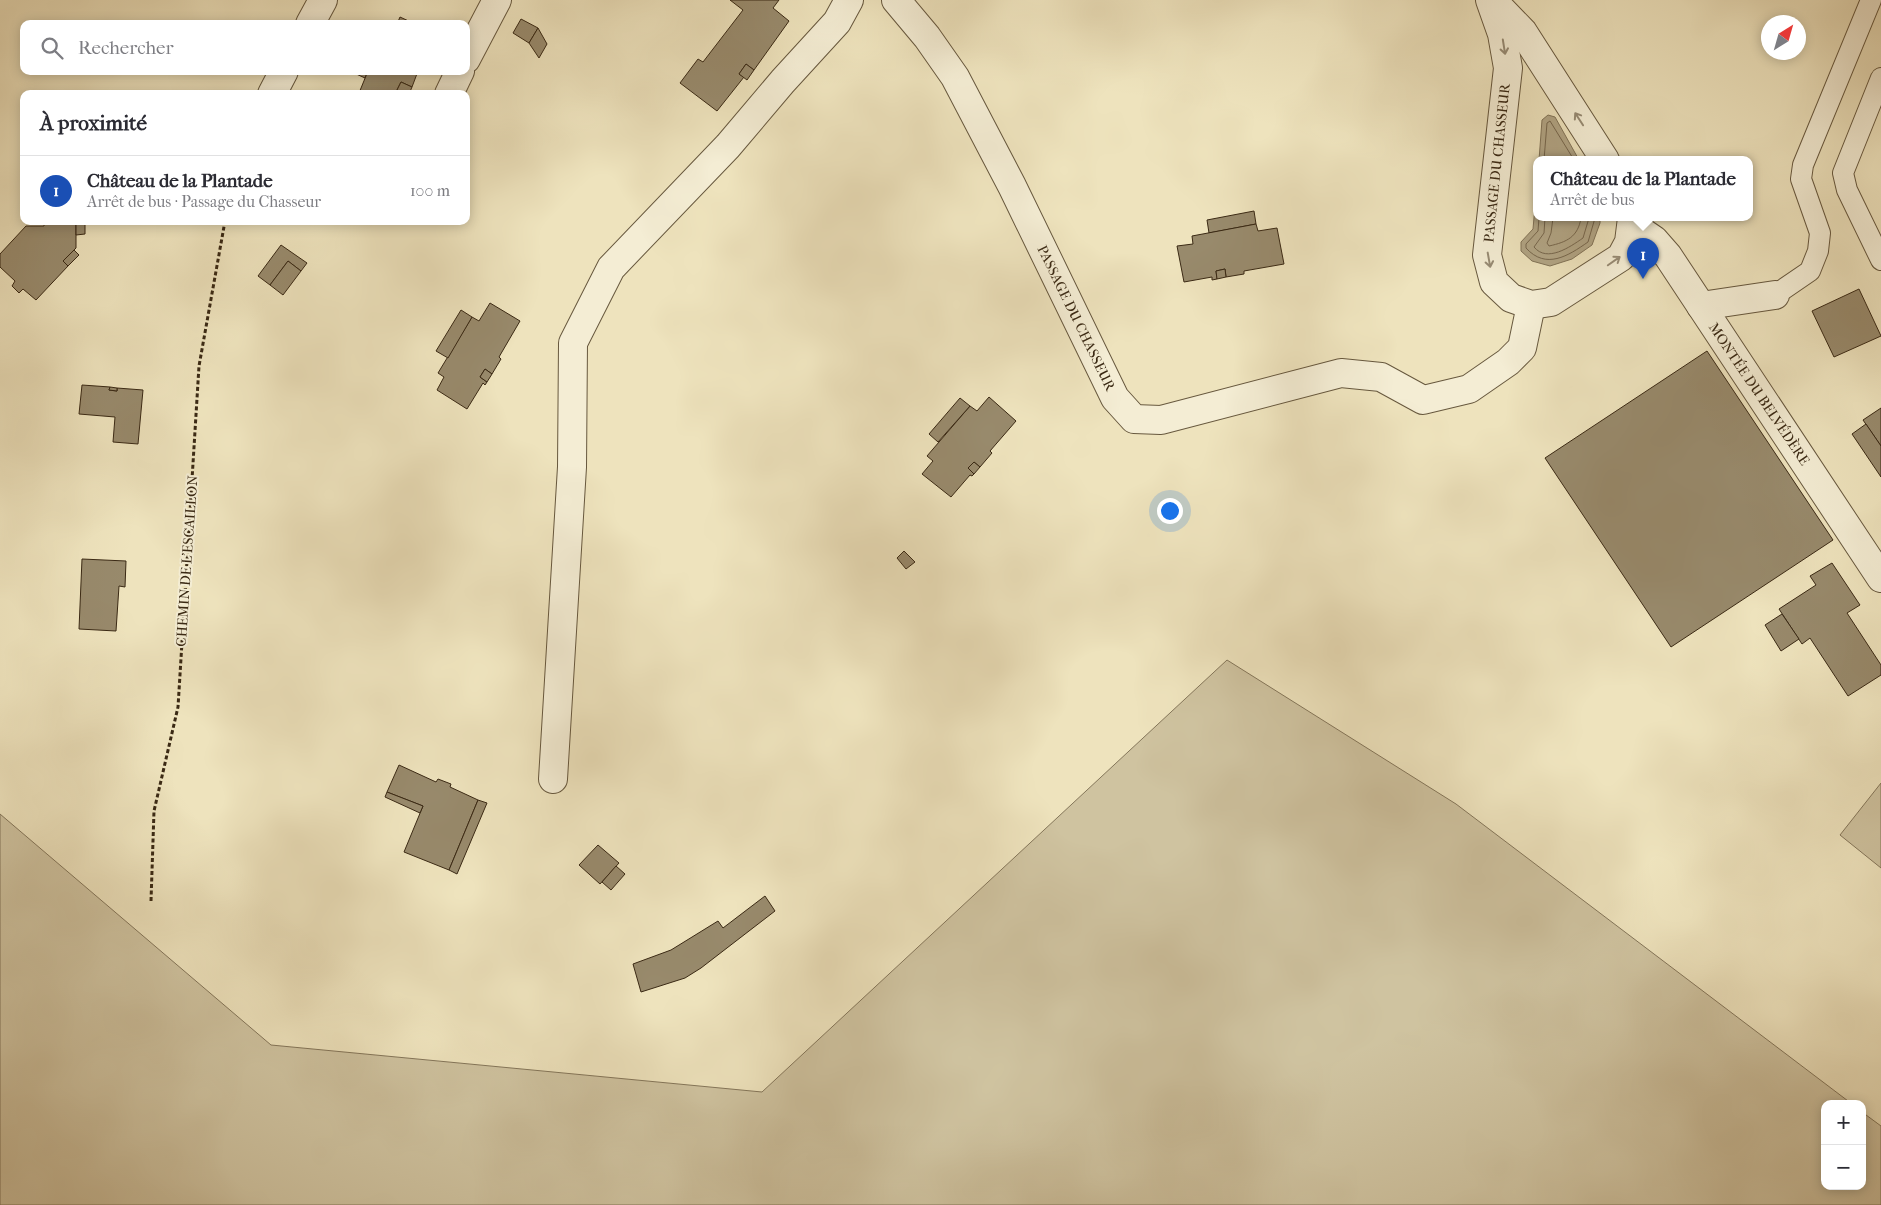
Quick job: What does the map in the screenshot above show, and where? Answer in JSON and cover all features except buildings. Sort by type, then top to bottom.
[{"type":"street","points":[[312,20],[323,0]]},
{"type":"street","points":[[470,52],[497,0]]},
{"type":"street","points":[[553,779],[572,467],[573,343],[611,268],[728,146],[837,22],[849,0]]},
{"type":"street","name":"PASSAGE DU CHASSEUR","points":[[896,0],[927,36],[955,77],[1012,186],[1115,398],[1134,419],[1161,420],[1341,373],[1381,377],[1423,400],[1469,389],[1508,362],[1522,348],[1531,305],[1510,298],[1494,282],[1487,255],[1508,68],[1502,34],[1491,0]]},
{"type":"street","points":[[1491,0],[1523,32],[1602,156]]},
{"type":"street","points":[[274,90],[282,75]]},
{"type":"street","points":[[451,90],[458,75]]},
{"type":"street","points":[[1531,305],[1551,302],[1621,256],[1629,242],[1632,222]]},
{"type":"street","name":"MONTÉE DU BELVÉDÈRE","points":[[1632,222],[1654,240],[1668,256],[1881,578]]},
{"type":"street","points":[[1701,306],[1775,295]]},
{"type":"lane","points":[[1775,295],[1810,271],[1818,250],[1820,233],[1801,179],[1803,165],[1871,0]]},
{"type":"lane","points":[[1881,78],[1843,173],[1847,190],[1881,260]]},
{"type":"path","name":"CHEMIN DE L'ESCAILLON","points":[[151,901],[154,811],[178,707],[199,366],[223,225]]},
{"type":"shaded area","points":[[1227,660],[1456,804],[1847,1100],[1821,1100],[1821,1190],[1866,1190],[1866,1115],[1881,1126],[1881,1205],[0,1205],[0,814],[271,1045],[762,1092]]},
{"type":"shaded area","points":[[1881,783],[1881,868],[1840,835]]},
{"type":"water","points":[[1548,115],[1555,117],[1577,156],[1539,156],[1542,120]]},
{"type":"water","points":[[1534,221],[1600,221],[1592,245],[1572,259],[1550,266],[1532,261],[1521,251],[1521,242],[1533,229]]},
{"type":"place","name":"Château de la Plantade","points":[[1643,279]]}]
